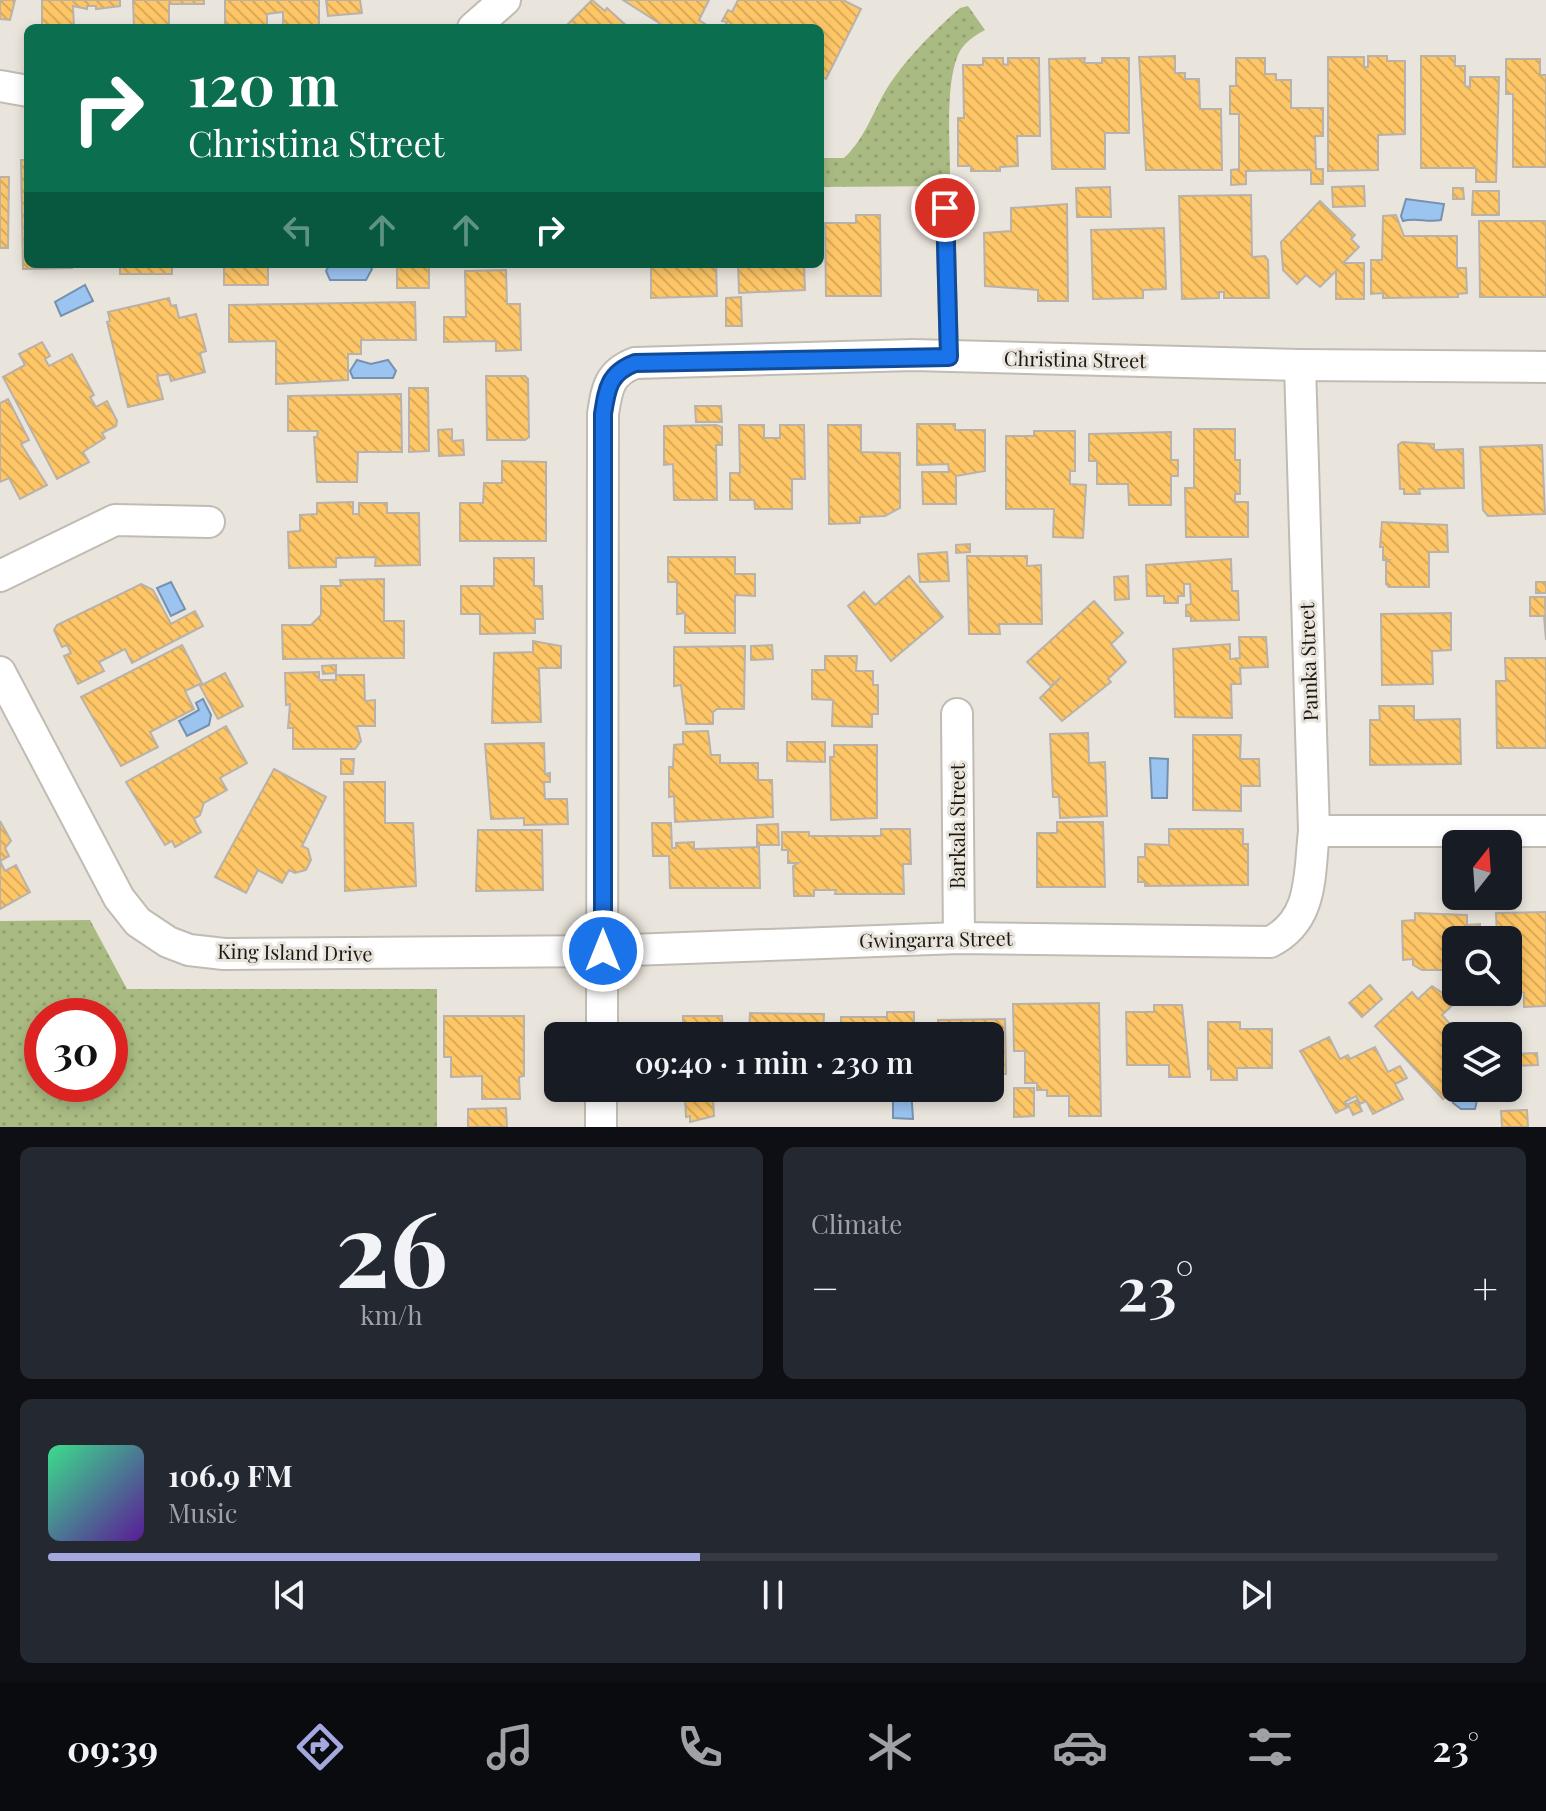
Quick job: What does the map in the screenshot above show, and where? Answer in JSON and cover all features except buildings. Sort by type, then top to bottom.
[{"type":"street","points":[[478,24],[505,0]]},
{"type":"street","points":[[0,86],[24,90]]},
{"type":"street","name":"Christina Street","points":[[603,951],[603,414],[609,379],[621,368],[635,363],[949,357],[1546,367]]},
{"type":"street","name":"Pamka Street","points":[[1270,942],[1298,922],[1305,902],[1314,831],[1300,365]]},
{"type":"street","points":[[0,576],[115,520],[209,522]]},
{"type":"street","name":"King Island Drive","points":[[0,672],[119,898],[138,922],[168,942],[189,950],[224,954],[603,951]]},
{"type":"street","name":"Barkala Street","points":[[957,714],[959,938]]},
{"type":"street","points":[[1314,831],[1546,831]]},
{"type":"street","name":"Gwingarra Street","points":[[603,951],[959,938],[1270,942]]},
{"type":"street","points":[[602,1022],[603,951]]},
{"type":"street","points":[[601,1102],[601,1127]]},
{"type":"lane","points":[[945,208],[949,357]]},
{"type":"green space","points":[[968,6],[985,30],[963,47],[954,69],[950,102],[950,186],[824,187],[824,158],[844,158],[852,150],[891,82],[923,43],[960,8]]},
{"type":"green space","points":[[90,920],[127,989],[437,989],[437,1127],[0,1127],[0,921]]},
{"type":"water","points":[[1406,199],[1444,204],[1441,220],[1403,221],[1401,216]]},
{"type":"water","points":[[328,268],[372,269],[366,280],[330,280]]},
{"type":"water","points":[[85,285],[93,301],[61,316],[55,302]]},
{"type":"water","points":[[357,360],[371,364],[388,360],[396,371],[393,378],[353,378],[350,371]]},
{"type":"water","points":[[171,582],[185,609],[171,616],[157,588]]},
{"type":"water","points":[[203,699],[211,715],[209,725],[187,736],[179,721],[199,710],[196,703]]},
{"type":"water","points":[[1150,758],[1168,759],[1167,798],[1152,798]]},
{"type":"water","points":[[893,1102],[912,1102],[913,1119],[893,1118]]},
{"type":"water","points":[[1477,1102],[1475,1109],[1461,1109],[1453,1103]]},
{"type":"route","points":[[603,951],[603,414],[609,379],[621,368],[635,363],[913,355],[949,357],[945,208]]}]
